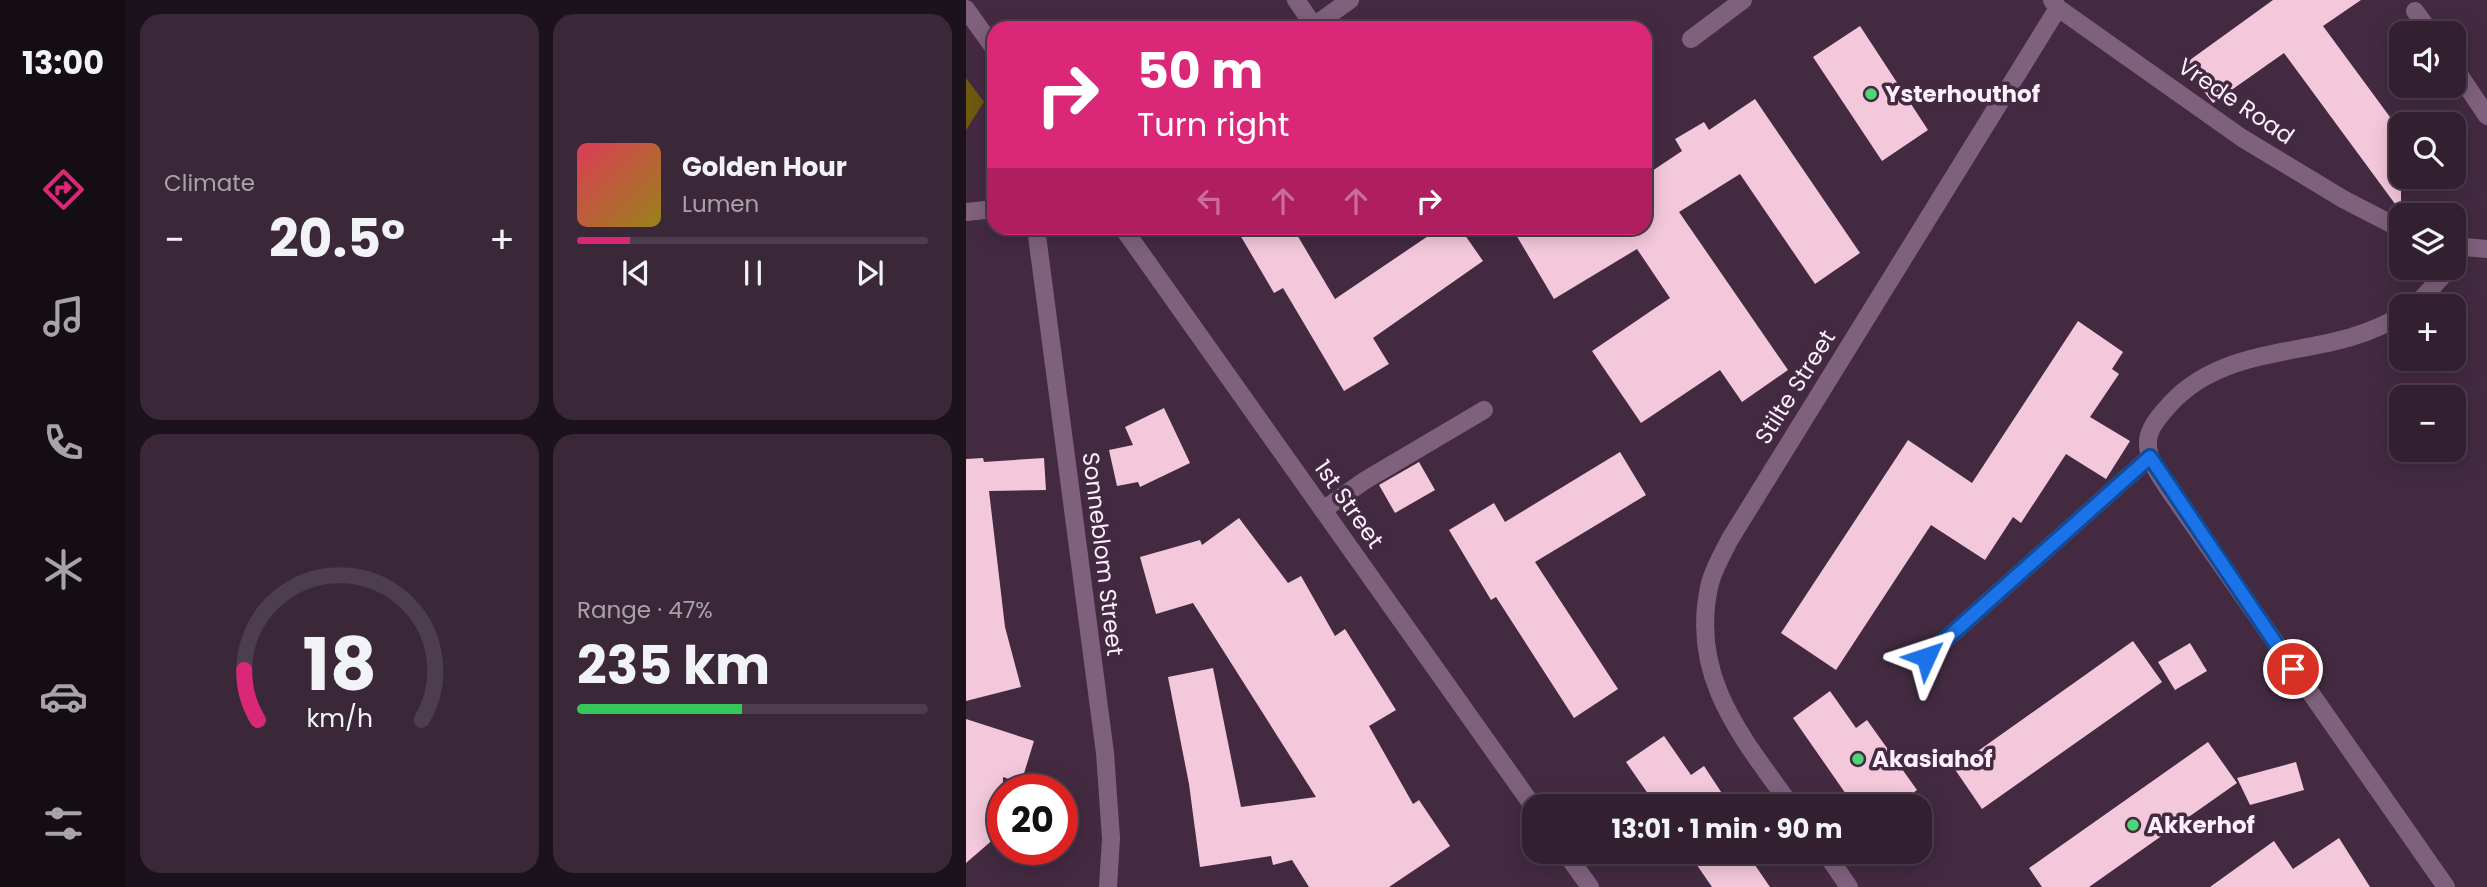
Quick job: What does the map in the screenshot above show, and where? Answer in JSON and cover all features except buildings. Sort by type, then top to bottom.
[{"type":"street","points":[[1296,0],[1308,21]]},
{"type":"street","points":[[1320,21],[1350,0]]},
{"type":"street","points":[[1691,38],[1743,0]]},
{"type":"street","name":"Vrede Road","points":[[2055,4],[2242,138],[2343,199],[2389,223]]},
{"type":"street","name":"Stilte Street","points":[[1783,794],[1744,739],[1717,693],[1706,654],[1705,620],[1710,582],[1730,539],[2055,4]]},
{"type":"street","points":[[966,9],[987,38]]},
{"type":"street","points":[[2415,11],[2422,21]]},
{"type":"street","points":[[2466,85],[2487,116]]},
{"type":"street","points":[[966,212],[987,210]]},
{"type":"street","name":"Sonneblom Street","points":[[1036,235],[1105,753],[1111,838],[1108,887]]},
{"type":"street","name":"1st Street","points":[[1128,235],[1524,794]]},
{"type":"street","points":[[2466,248],[2487,249]]},
{"type":"street","points":[[2426,294],[2439,280]]},
{"type":"street","points":[[2389,320],[2346,339],[2261,354],[2210,373],[2180,394],[2153,425],[2147,441],[2150,457],[2175,499],[2446,887]]},
{"type":"street","points":[[1323,510],[1364,481],[1484,410]]},
{"type":"street","points":[[1926,657],[2150,457]]},
{"type":"street","points":[[1574,864],[1590,887]]},
{"type":"street","points":[[1833,864],[1849,887]]},
{"type":"shaded area","points":[[966,78],[984,102],[966,130]]},
{"type":"place","name":"Ysterhouthof","points":[[1871,94]]},
{"type":"place","name":"Akasiahof","points":[[1858,759]]},
{"type":"place","name":"Akkerhof","points":[[2133,825]]},
{"type":"route","points":[[1926,657],[2150,457],[2167,487],[2293,669]]}]
